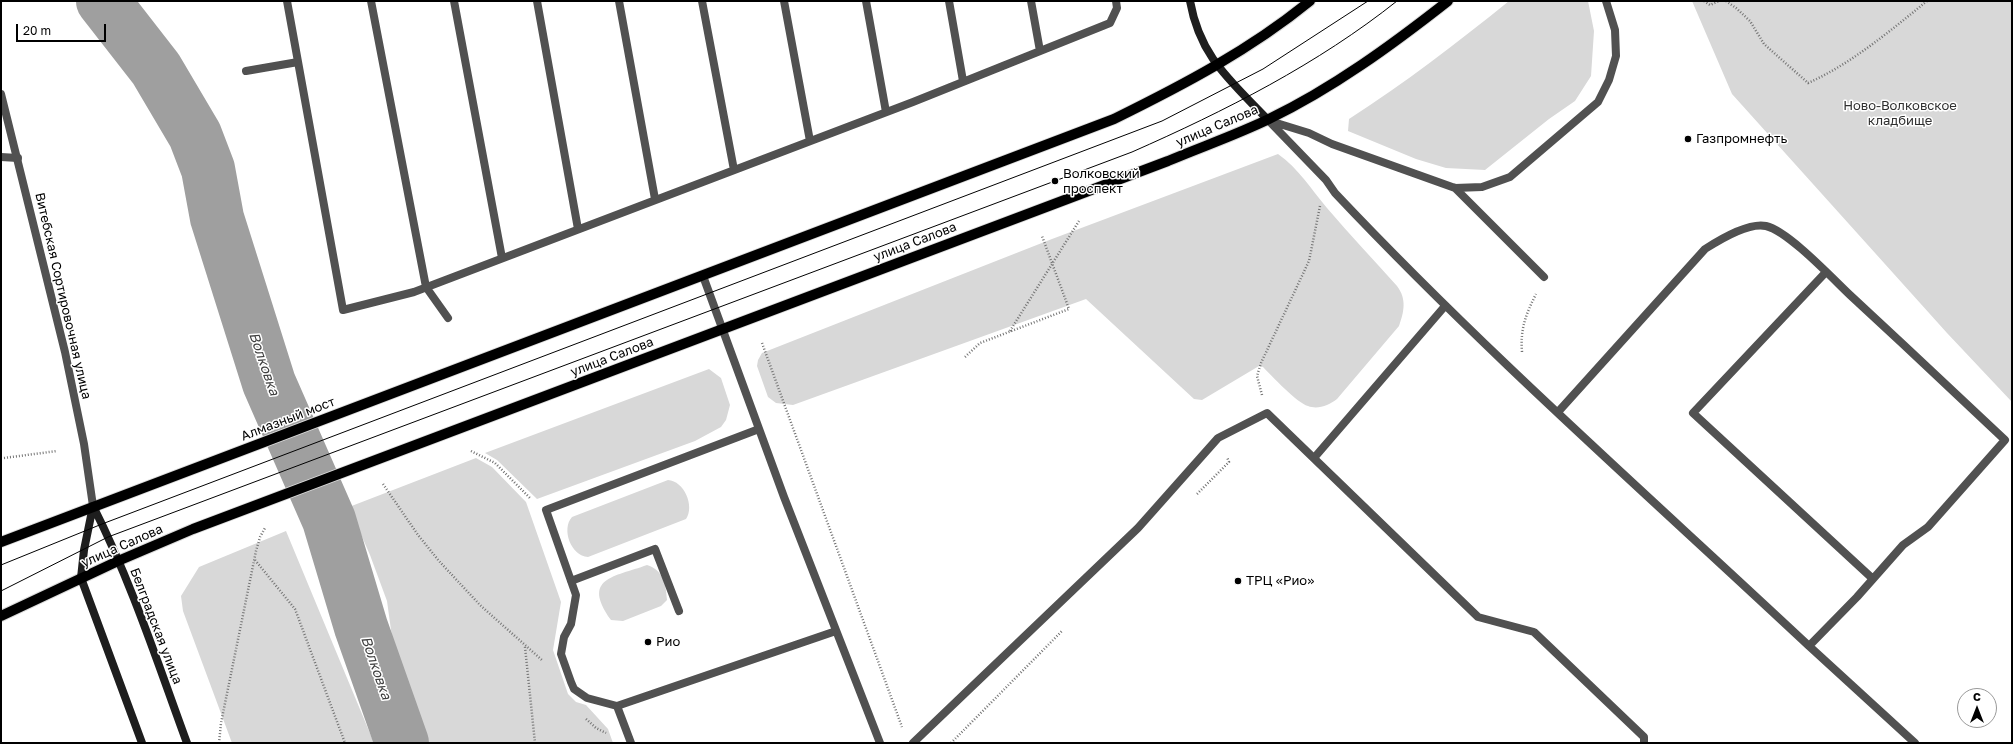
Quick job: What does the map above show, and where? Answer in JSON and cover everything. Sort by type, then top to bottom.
[{"type":"main road","points":[[703,276],[1114,119],[1163,95],[1216,66],[1267,34],[1310,1]]},
{"type":"main road","name":"улица Салова","points":[[1,616],[118,561],[256,505],[1168,161],[1268,120],[1339,80],[1399,39],[1448,1]]},
{"type":"main road","name":"Алмазный мост","points":[[92,506],[237,453],[703,276]]},
{"type":"main road","points":[[1,542],[92,506]]},
{"type":"street","points":[[287,1],[343,310],[414,292],[886,112],[1040,51],[1110,23],[1118,8],[1116,1]]},
{"type":"street","points":[[371,1],[426,287],[448,318]]},
{"type":"street","points":[[454,1],[502,258]]},
{"type":"street","points":[[537,1],[578,229]]},
{"type":"street","points":[[619,1],[654,200]]},
{"type":"street","points":[[702,1],[734,170]]},
{"type":"street","points":[[784,1],[810,141]]},
{"type":"street","points":[[866,1],[886,112]]},
{"type":"street","points":[[949,1],[963,81]]},
{"type":"street","points":[[1031,1],[1040,51]]},
{"type":"street","points":[[1190,1],[1193,19],[1200,39],[1216,66],[1326,180],[1345,204],[1403,265],[1558,412],[1915,743]]},
{"type":"street","points":[[1268,120],[1310,133],[1332,144],[1455,188],[1482,187],[1510,177],[1598,102],[1609,80],[1616,56],[1615,30],[1606,1]]},
{"type":"street","points":[[246,71],[298,62]]},
{"type":"street","name":"Витебская Сортировочная улица","points":[[1,94],[66,352],[84,444],[92,506]]},
{"type":"street","points":[[1,157],[18,158]]},
{"type":"street","points":[[1455,188],[1544,277]]},
{"type":"street","points":[[1558,412],[1704,249],[1727,235],[1750,228],[1765,226],[1782,233],[1826,272],[2005,440],[1928,527],[1903,545],[1873,580],[1809,646]]},
{"type":"street","points":[[1826,272],[1693,413],[1873,580]]},
{"type":"street","points":[[703,276],[759,429],[880,743]]},
{"type":"street","points":[[1314,458],[1445,306]]},
{"type":"street","points":[[913,743],[1138,528],[1218,438],[1267,413],[1478,617],[1534,632],[1644,737],[1644,743]]},
{"type":"street","points":[[759,429],[546,510],[576,595],[571,624],[564,637],[561,654],[571,682],[574,689],[587,698],[617,706],[836,631]]},
{"type":"street","points":[[92,506],[84,550],[81,578],[142,743]]},
{"type":"street","name":"Белградская улица","points":[[92,506],[118,561],[187,743]]},
{"type":"street","points":[[570,581],[655,548],[679,611]]},
{"type":"street","points":[[617,706],[631,743]]},
{"type":"path","points":[[1704,1],[1710,5],[1719,1]]},
{"type":"path","points":[[1726,1],[1736,8],[1750,22],[1764,44],[1808,83],[1830,73],[1900,23],[1927,1]]},
{"type":"path","points":[[1267,413],[1257,376],[1261,363],[1309,261],[1326,180]]},
{"type":"path","points":[[1009,332],[1079,221]]},
{"type":"path","points":[[965,357],[980,343],[1069,309],[1042,236]]},
{"type":"path","points":[[1523,379],[1521,335],[1527,312],[1544,277]]},
{"type":"path","points":[[762,343],[903,731]]},
{"type":"path","points":[[4,458],[57,451]]},
{"type":"path","points":[[471,451],[495,463],[534,502],[546,510]]},
{"type":"path","points":[[383,484],[418,535],[439,561],[480,605],[539,659],[571,682]]},
{"type":"path","points":[[219,743],[221,723],[260,537],[266,528]]},
{"type":"path","points":[[255,560],[295,609],[345,743]]},
{"type":"path","points":[[525,646],[535,743]]},
{"type":"green space","points":[[1509,1],[1588,1],[1594,31],[1591,76],[1575,101],[1549,119],[1485,170],[1446,168],[1416,159],[1348,131],[1349,119],[1430,62]]},
{"type":"green space","name":"Ново-Волковское кладбище","points":[[1692,1],[2012,1],[2012,402],[1947,333],[1732,94]]},
{"type":"green space","points":[[1278,154],[1299,173],[1327,208],[1397,286],[1402,296],[1404,306],[1399,326],[1337,399],[1327,405],[1312,407],[1303,404],[1285,389],[1263,367],[1259,366],[1202,400],[1194,399],[1086,299],[793,405],[776,403],[768,397],[757,366],[758,360],[762,353],[1052,239]]},
{"type":"green space","points":[[709,369],[721,378],[730,405],[726,420],[721,427],[695,441],[537,499],[497,460],[485,453]]},
{"type":"green space","points":[[476,458],[492,467],[526,502],[561,602],[553,650],[568,694],[576,702],[586,705],[608,729],[613,743],[424,743],[395,659],[387,601],[370,555],[349,507]]},
{"type":"green space","points":[[668,480],[674,481],[679,485],[686,495],[689,508],[686,519],[588,557],[577,552],[573,547],[567,528],[572,517]]},
{"type":"green space","points":[[286,531],[374,743],[232,743],[183,611],[181,596],[199,567]]},
{"type":"green space","points":[[647,565],[657,570],[663,578],[667,600],[661,606],[623,621],[611,620],[599,595],[601,587],[605,581],[613,577]]},
{"type":"waterway","name":"Волковка","points":[[103,1],[156,69],[195,135],[208,169],[217,218],[269,383],[329,520],[361,627],[402,743]]},
{"type":"tram line","points":[[1,565],[102,524],[1162,121],[1263,69],[1368,1]]},
{"type":"tram line","points":[[1,591],[108,537],[1132,152],[1202,120],[1270,85],[1303,66],[1367,24],[1397,1]]},
{"type":"place","name":"Газпромнефть","points":[[1688,139]]},
{"type":"place","name":"Волковский проспект","points":[[1055,181]]},
{"type":"place","name":"ТРЦ «Рио»","points":[[1238,581]]},
{"type":"place","name":"Рио","points":[[648,642]]}]
